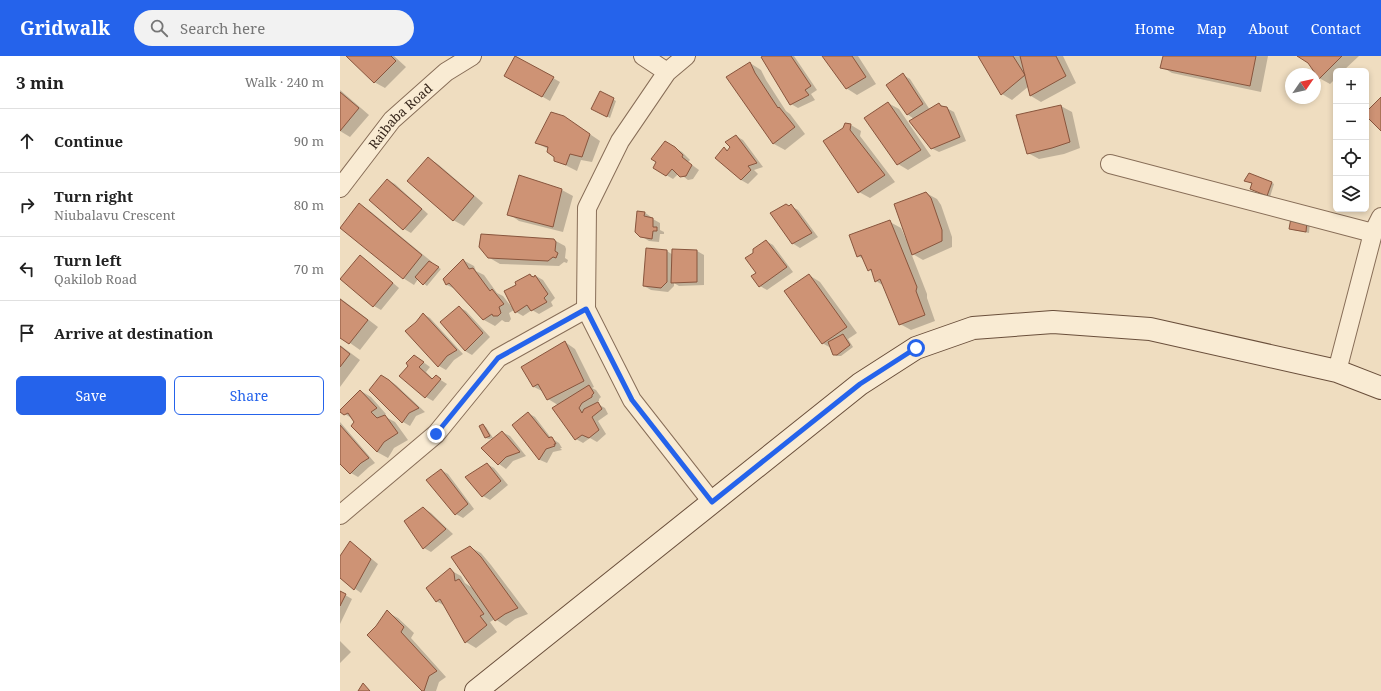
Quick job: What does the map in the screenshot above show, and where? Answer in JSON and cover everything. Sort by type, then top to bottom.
[{"type":"street","name":"Raibaba Road","points":[[340,188],[392,120],[446,72],[472,56]]},
{"type":"street","points":[[643,56],[667,72]]},
{"type":"street","points":[[686,56],[667,72],[620,141],[588,208],[586,309],[632,400],[712,502]]},
{"type":"street","points":[[1110,164],[1372,232]]},
{"type":"street","points":[[1337,371],[1372,232],[1381,216]]},
{"type":"street","points":[[340,515],[436,434],[498,358],[586,309]]},
{"type":"street","points":[[476,691],[860,384],[916,348],[973,328],[1053,322],[1150,329],[1337,371],[1381,388]]},
{"type":"building","points":[[346,56],[391,56],[396,61],[374,83]]},
{"type":"building","points":[[515,56],[554,77],[542,97],[504,76]]},
{"type":"building","points":[[791,56],[811,86],[805,90],[809,95],[790,105],[761,57]]},
{"type":"building","points":[[822,56],[852,56],[866,77],[846,89]]},
{"type":"building","points":[[978,56],[1013,56],[1025,75],[1001,95]]},
{"type":"building","points":[[1020,56],[1056,56],[1066,76],[1030,96]]},
{"type":"building","points":[[1163,56],[1256,56],[1250,86],[1160,68]]},
{"type":"building","points":[[1297,56],[1342,56],[1321,77],[1321,68],[1311,68],[1308,63]]},
{"type":"building","points":[[750,62],[755,73],[778,108],[779,107],[795,127],[773,144],[726,77]]},
{"type":"building","points":[[903,73],[923,104],[907,115],[886,85]]},
{"type":"building","points":[[600,91],[614,98],[607,117],[591,109]]},
{"type":"building","points":[[340,92],[359,108],[340,131]]},
{"type":"building","points":[[1381,97],[1381,131],[1369,119],[1369,109]]},
{"type":"building","points":[[888,102],[921,150],[897,165],[864,118]]},
{"type":"building","points":[[939,103],[941,106],[947,107],[960,137],[931,149],[909,121]]},
{"type":"building","points":[[1061,105],[1070,142],[1027,154],[1016,115]]},
{"type":"building","points":[[551,112],[564,116],[590,134],[582,157],[570,154],[566,165],[554,161],[554,157],[547,152],[548,147],[535,143]]},
{"type":"building","points":[[845,123],[851,124],[850,130],[885,175],[858,193],[823,141],[843,128]]},
{"type":"building","points":[[736,135],[757,163],[748,166],[751,170],[741,180],[715,158],[724,147],[727,151],[730,147],[725,142]]},
{"type":"building","points":[[665,141],[675,147],[683,155],[682,157],[692,165],[686,176],[680,177],[672,169],[666,176],[653,168],[656,162],[651,159]]},
{"type":"building","points":[[428,157],[474,196],[453,221],[407,181]]},
{"type":"building","points":[[1249,173],[1272,182],[1267,196],[1250,189],[1252,183],[1244,181]]},
{"type":"building","points":[[519,175],[562,189],[553,227],[507,215]]},
{"type":"building","points":[[387,179],[422,209],[403,230],[369,200]]},
{"type":"building","points":[[926,192],[931,198],[942,230],[942,241],[912,255],[894,204]]},
{"type":"building","points":[[359,203],[422,255],[403,279],[340,228]]},
{"type":"building","points":[[786,204],[789,206],[791,204],[812,233],[792,244],[770,213]]},
{"type":"building","points":[[637,211],[645,212],[644,216],[653,218],[653,227],[657,227],[657,231],[653,231],[652,239],[640,237],[635,232]]},
{"type":"building","points":[[1291,218],[1307,221],[1306,232],[1289,229]]},
{"type":"building","points":[[890,220],[917,287],[916,291],[925,315],[899,325],[880,279],[875,282],[871,269],[868,271],[861,255],[857,257],[849,235]]},
{"type":"building","points":[[481,234],[554,239],[556,242],[555,251],[558,253],[556,258],[553,257],[548,261],[488,258],[479,247]]},
{"type":"building","points":[[766,240],[787,267],[759,287],[751,276],[756,273],[745,258],[753,253],[753,249]]},
{"type":"building","points":[[646,248],[667,250],[667,282],[661,288],[643,286]]},
{"type":"building","points":[[672,249],[697,250],[697,282],[671,283]]},
{"type":"building","points":[[360,255],[393,283],[373,307],[340,279]]},
{"type":"building","points":[[463,259],[469,269],[473,268],[490,291],[492,289],[504,304],[499,307],[501,313],[498,316],[493,316],[492,314],[483,320],[449,283],[446,285],[443,279]]},
{"type":"building","points":[[429,261],[439,267],[423,285],[415,277]]},
{"type":"building","points":[[530,274],[534,277],[535,275],[548,294],[544,298],[547,302],[531,311],[527,305],[515,313],[504,291],[516,285],[515,282]]},
{"type":"building","points":[[809,274],[847,327],[822,344],[784,291]]},
{"type":"building","points":[[340,299],[368,320],[349,344],[340,338]]},
{"type":"building","points":[[459,306],[483,333],[465,351],[440,322]]},
{"type":"building","points":[[423,313],[457,350],[447,356],[438,367],[405,331],[416,322]]},
{"type":"building","points":[[843,334],[850,345],[837,355],[833,355],[828,342]]},
{"type":"building","points":[[565,341],[584,381],[547,400],[538,384],[533,387],[521,367]]},
{"type":"building","points":[[340,346],[350,354],[340,367]]},
{"type":"building","points":[[414,355],[424,362],[419,367],[432,379],[436,375],[441,379],[425,398],[399,376],[408,366],[406,363]]},
{"type":"building","points":[[381,375],[389,380],[419,408],[409,413],[402,423],[369,390]]},
{"type":"building","points":[[589,385],[594,393],[592,397],[582,403],[579,408],[582,413],[584,409],[598,402],[602,409],[592,417],[599,430],[589,438],[582,435],[575,440],[552,408]]},
{"type":"building","points":[[360,390],[377,408],[371,412],[377,418],[385,415],[398,433],[384,442],[377,452],[351,426],[354,422],[348,413],[344,415],[340,412],[340,410]]},
{"type":"building","points":[[528,412],[549,438],[552,437],[556,444],[554,444],[555,446],[546,449],[539,460],[512,425]]},
{"type":"building","points":[[483,424],[490,436],[485,438],[479,426]]},
{"type":"building","points":[[340,425],[369,458],[361,463],[350,474],[340,464]]},
{"type":"building","points":[[502,431],[520,452],[506,457],[498,465],[481,448]]},
{"type":"building","points":[[487,463],[501,481],[482,497],[465,477]]},
{"type":"building","points":[[441,469],[468,504],[455,515],[426,480]]},
{"type":"building","points":[[423,507],[446,529],[423,549],[404,521]]},
{"type":"building","points":[[350,541],[371,559],[354,590],[340,578],[340,556]]},
{"type":"building","points":[[470,546],[481,557],[518,608],[495,621],[451,557]]},
{"type":"building","points":[[450,568],[454,573],[455,581],[459,579],[484,614],[480,616],[487,625],[465,643],[440,599],[436,602],[426,588]]},
{"type":"building","points":[[340,591],[346,594],[340,606]]},
{"type":"building","points":[[387,610],[404,627],[401,632],[437,671],[429,676],[424,691],[422,691],[367,635],[376,626]]},
{"type":"building","points":[[363,683],[370,691],[358,691]]},
{"type":"route","points":[[436,434],[498,358],[586,309],[632,400],[712,502],[860,384],[916,348]]}]
